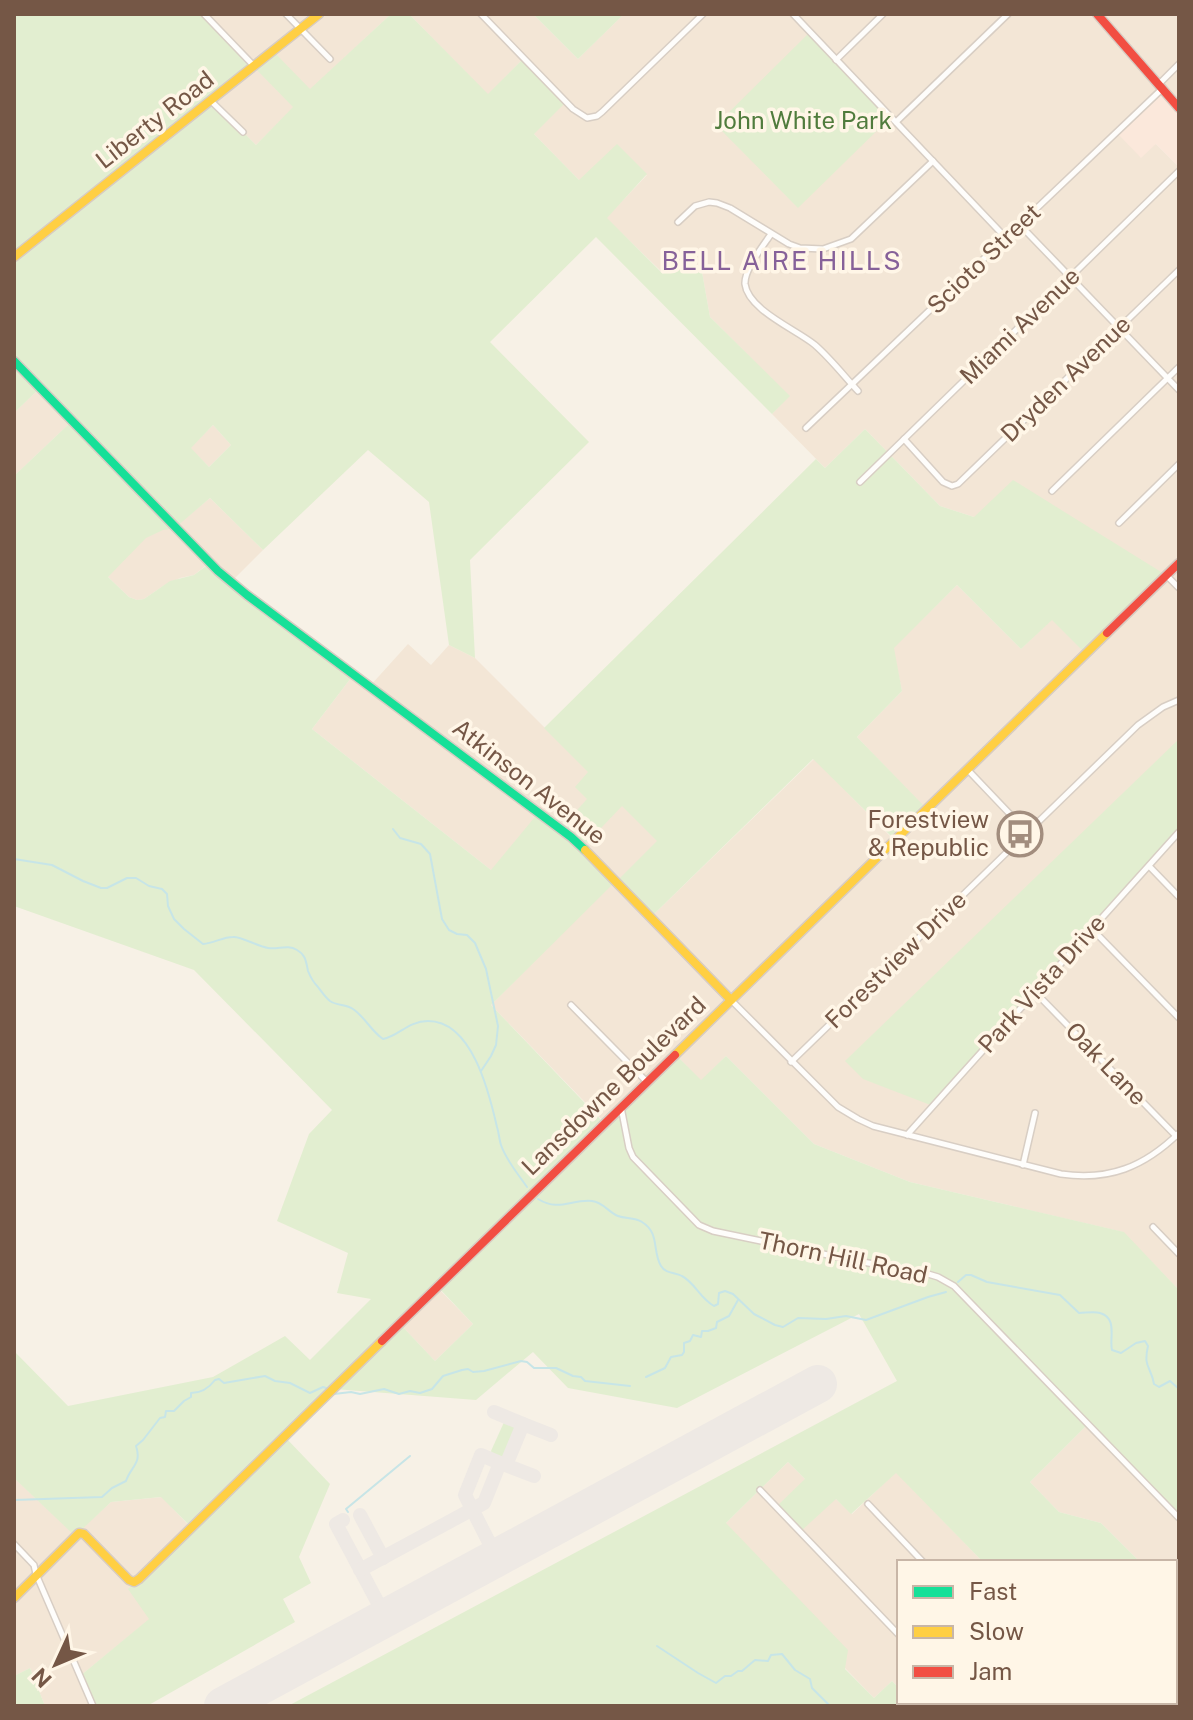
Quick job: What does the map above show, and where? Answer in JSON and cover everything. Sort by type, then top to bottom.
[{"type":"street","points":[[204,14],[254,66]]},
{"type":"street","points":[[286,14],[330,59]]},
{"type":"street","name":"Liberty Road","points":[[14,257],[319,14]]},
{"type":"street","points":[[481,14],[573,109],[587,118],[602,112],[703,14]]},
{"type":"street","points":[[793,14],[1006,238]]},
{"type":"street","points":[[836,60],[883,14]]},
{"type":"street","points":[[896,122],[1008,14]]},
{"type":"street","points":[[1100,15],[1179,108]]},
{"type":"street","name":"Scioto Street","points":[[806,428],[1020,225],[1160,87],[1179,64]]},
{"type":"street","points":[[211,101],[243,132]]},
{"type":"street","points":[[678,222],[695,206],[712,202],[730,208],[800,248],[817,249],[840,244],[860,232],[933,161]]},
{"type":"street","name":"Miami Avenue","points":[[860,482],[1179,171]]},
{"type":"street","points":[[1020,225],[1179,390]]},
{"type":"street","points":[[771,234],[746,274],[748,292],[767,313],[815,346],[858,391]]},
{"type":"street","name":"Dryden Avenue","points":[[904,439],[943,482],[952,486],[958,484],[1179,270]]},
{"type":"street","name":"Atkinson Avenue","points":[[14,361],[224,577],[571,837],[791,1062],[829,1100],[848,1114],[873,1126],[1073,1176],[1123,1170],[1146,1160],[1178,1135]]},
{"type":"street","points":[[1052,491],[1179,367]]},
{"type":"street","points":[[1119,523],[1179,464]]},
{"type":"street","name":"Lansdowne Boulevard","points":[[36,1574],[75,1536],[83,1533],[129,1580],[134,1582],[139,1579],[1179,563]]},
{"type":"street","points":[[1166,575],[1179,588]]},
{"type":"street","name":"Forestview Drive","points":[[791,1062],[1138,725],[1179,700]]},
{"type":"street","points":[[967,769],[1027,832]]},
{"type":"street","name":"Park Vista Drive","points":[[906,1135],[1179,832]]},
{"type":"street","points":[[1149,866],[1179,897]]},
{"type":"street","points":[[1092,929],[1179,1018]]},
{"type":"street","name":"Oak Lane","points":[[1035,992],[1178,1135]]},
{"type":"street","points":[[571,1005],[647,1082]]},
{"type":"street","name":"Thorn Hill Road","points":[[621,1107],[633,1157],[699,1225],[713,1231],[933,1275],[954,1286],[1179,1518]]},
{"type":"street","points":[[1023,1165],[1035,1113]]},
{"type":"street","points":[[1153,1227],[1179,1254]]},
{"type":"street","points":[[760,1490],[897,1633]]},
{"type":"street","points":[[868,1504],[921,1560]]},
{"type":"street","points":[[14,1544],[34,1565],[93,1706]]},
{"type":"street","points":[[14,1598],[36,1574]]},
{"type":"shaded area","points":[[204,14],[391,14],[310,90],[273,52],[255,67],[294,107],[256,145],[211,101]]},
{"type":"shaded area","points":[[409,14],[533,14],[578,59],[624,14],[1179,14],[1179,108],[1156,144],[1179,167],[1179,1290],[1123,1232],[910,1182],[814,1144],[726,1056],[701,1081],[676,1055],[605,1123],[491,1005],[566,929],[312,729],[354,674],[370,686],[408,644],[431,665],[449,645],[475,658],[657,840],[651,917],[814,759],[894,840],[926,809],[857,737],[902,691],[893,648],[957,585],[1021,649],[1052,619],[974,517],[940,506],[865,429],[825,468],[772,414],[789,396],[710,317],[702,272],[664,274],[606,218],[647,175],[579,180],[534,134],[523,59],[488,95]]},
{"type":"shaded area","points":[[1162,89],[1179,108],[1179,167],[1156,144],[1141,158],[1116,132]]},
{"type":"shaded area","points":[[40,388],[72,421],[14,476],[14,413]]},
{"type":"shaded area","points":[[213,425],[231,445],[209,467],[190,448]]},
{"type":"shaded area","points":[[210,498],[263,550],[231,582],[209,563],[194,575],[180,578],[137,600],[129,597],[108,577],[95,544],[175,527]]},
{"type":"shaded area","points":[[437,1287],[473,1324],[435,1361],[400,1324]]},
{"type":"shaded area","points":[[1088,1424],[1179,1518],[1179,1644],[1177,1646],[1177,1560],[1138,1560],[1101,1523],[1059,1512],[1030,1482]]},
{"type":"shaded area","points":[[788,1462],[805,1479],[836,1499],[852,1514],[896,1472],[981,1560],[897,1560],[897,1686],[892,1681],[874,1698],[845,1668],[725,1524]]},
{"type":"shaded area","points":[[14,1478],[75,1535],[111,1502],[162,1497],[191,1528],[129,1589],[150,1619],[80,1676],[93,1706],[45,1706],[30,1668],[14,1676]]},
{"type":"shaded area","points":[[1179,1644],[1179,1706],[1165,1706],[1163,1704],[1177,1704]]},
{"type":"shaded area","points":[[966,1704],[1165,1706],[968,1706]]},
{"type":"green space","points":[[14,14],[204,14],[254,66],[273,51],[310,89],[391,14],[409,14],[488,94],[524,58],[566,102],[534,134],[579,180],[617,144],[647,174],[607,218],[663,274],[683,254],[702,272],[710,317],[790,396],[772,414],[596,237],[490,342],[589,442],[470,560],[475,658],[449,645],[429,502],[368,450],[263,550],[210,498],[175,528],[146,538],[108,577],[129,597],[137,600],[144,599],[170,581],[194,575],[210,563],[354,674],[312,729],[491,870],[539,812],[561,828],[587,799],[575,787],[588,772],[544,728],[816,459],[825,468],[865,429],[940,506],[974,517],[1013,480],[1166,575],[1086,654],[1052,620],[1021,649],[957,585],[894,648],[902,691],[857,737],[927,809],[895,840],[813,759],[651,917],[616,881],[491,1005],[604,1123],[675,1054],[701,1080],[726,1056],[814,1144],[910,1182],[1124,1232],[1179,1290],[1179,1518],[1088,1424],[1030,1482],[1059,1512],[1101,1523],[1138,1560],[981,1560],[896,1473],[851,1514],[836,1499],[800,1532],[776,1507],[805,1479],[788,1462],[726,1523],[848,1650],[845,1669],[874,1698],[892,1681],[897,1686],[897,1704],[968,1706],[288,1706],[897,1381],[859,1314],[677,1408],[568,1388],[533,1352],[476,1400],[334,1389],[285,1437],[330,1484],[299,1557],[311,1583],[283,1599],[295,1622],[147,1706],[93,1706],[80,1676],[149,1619],[128,1589],[191,1527],[161,1497],[111,1502],[75,1536],[14,1478],[14,1351],[68,1406],[213,1377],[285,1336],[310,1360],[371,1299],[337,1293],[348,1253],[277,1221],[309,1134],[332,1110],[194,970],[14,906],[14,476],[72,421],[40,388],[14,413]],"holes":[[[254,67],[293,107],[256,145],[212,101]],[[213,425],[231,445],[209,467],[191,448]],[[622,806],[657,841],[617,881],[583,847]],[[438,1287],[473,1324],[435,1361],[400,1324]]]},
{"type":"green space","points":[[533,14],[624,14],[578,59]]},
{"type":"green space","name":"John White Park","points":[[810,32],[891,117],[798,208],[716,125]]},
{"type":"green space","points":[[1179,739],[1179,832],[933,1106],[863,1079],[845,1061]]},
{"type":"green space","points":[[505,1420],[516,1426],[503,1458],[491,1451]]},
{"type":"green space","points":[[30,1668],[45,1706],[14,1706],[14,1676]]},
{"type":"waterway","points":[[393,829],[400,838],[421,844],[430,854],[442,919],[449,930],[467,935],[475,943],[486,969],[498,1026],[496,1045],[481,1071]]},
{"type":"waterway","points":[[14,859],[52,865],[101,888],[127,878],[136,878],[162,889],[167,894],[174,919],[203,944],[236,937],[268,948],[290,947],[297,950],[304,956],[312,979],[327,998],[353,1009],[383,1039],[421,1022],[443,1024],[467,1045],[476,1061],[503,1151],[527,1187]]},
{"type":"waterway","points":[[538,1199],[552,1205],[596,1202],[618,1216],[639,1220],[651,1231],[658,1260],[665,1270],[687,1279],[714,1306],[718,1304],[719,1293],[725,1291],[733,1294],[754,1314],[783,1327],[798,1318],[846,1316],[866,1320],[946,1292]]},
{"type":"waterway","points":[[958,1282],[971,1275],[987,1282],[1060,1295],[1079,1313],[1100,1313],[1111,1324],[1112,1350],[1121,1353],[1145,1341],[1148,1346],[1147,1363],[1154,1384],[1159,1387],[1170,1381],[1179,1389]]},
{"type":"waterway","points":[[646,1377],[665,1368],[671,1357],[682,1355],[684,1343],[690,1341],[693,1335],[701,1337],[702,1331],[716,1328],[717,1322],[729,1316],[738,1300]]},
{"type":"waterway","points":[[334,1394],[360,1394],[384,1389],[399,1394],[410,1391],[420,1393],[432,1389],[443,1376],[468,1369],[484,1371],[521,1361],[534,1368],[556,1368],[585,1381],[630,1386]]},
{"type":"waterway","points":[[14,1500],[102,1497],[126,1481],[137,1461],[136,1446],[160,1418],[165,1417],[166,1411],[174,1411],[191,1397],[191,1393],[205,1390],[215,1380],[224,1383],[265,1376],[310,1393],[323,1387],[329,1389]]},
{"type":"waterway","points":[[348,1512],[346,1509],[410,1456]]},
{"type":"waterway","points":[[657,1646],[716,1683],[725,1676],[742,1671],[755,1660],[768,1661],[771,1655],[782,1654],[795,1670],[810,1679],[812,1688],[830,1706]]},
{"type":"taxiway","points":[[494,1412],[523,1424]]},
{"type":"taxiway","points":[[506,1465],[523,1424],[551,1435]]},
{"type":"taxiway","points":[[497,1558],[465,1495],[481,1455],[500,1463]]},
{"type":"taxiway","points":[[360,1570],[484,1503],[500,1463],[534,1476]]},
{"type":"taxiway","points":[[360,1515],[383,1558]]},
{"type":"taxiway","points":[[343,1520],[336,1524],[386,1618]]},
{"type":"runway","points":[[223,1706],[818,1384]]},
{"type":"traffic: fast","points":[[14,361],[218,571],[585,850]]},
{"type":"traffic: slow","points":[[14,257],[319,14]]},
{"type":"traffic: slow","points":[[675,1055],[1107,633]]},
{"type":"traffic: slow","points":[[585,850],[731,1000]]},
{"type":"traffic: slow","points":[[14,1598],[79,1533],[84,1534],[129,1580],[134,1582],[139,1579],[382,1341]]},
{"type":"traffic: jam","points":[[1097,14],[1179,108]]},
{"type":"traffic: jam","points":[[1107,633],[1179,563]]},
{"type":"traffic: jam","points":[[382,1341],[675,1055]]},
{"type":"place","name":"Forestview & Republic","points":[[1020,834]]},
{"type":"district","name":"BELL AIRE HILLS","points":[[782,261]]}]
